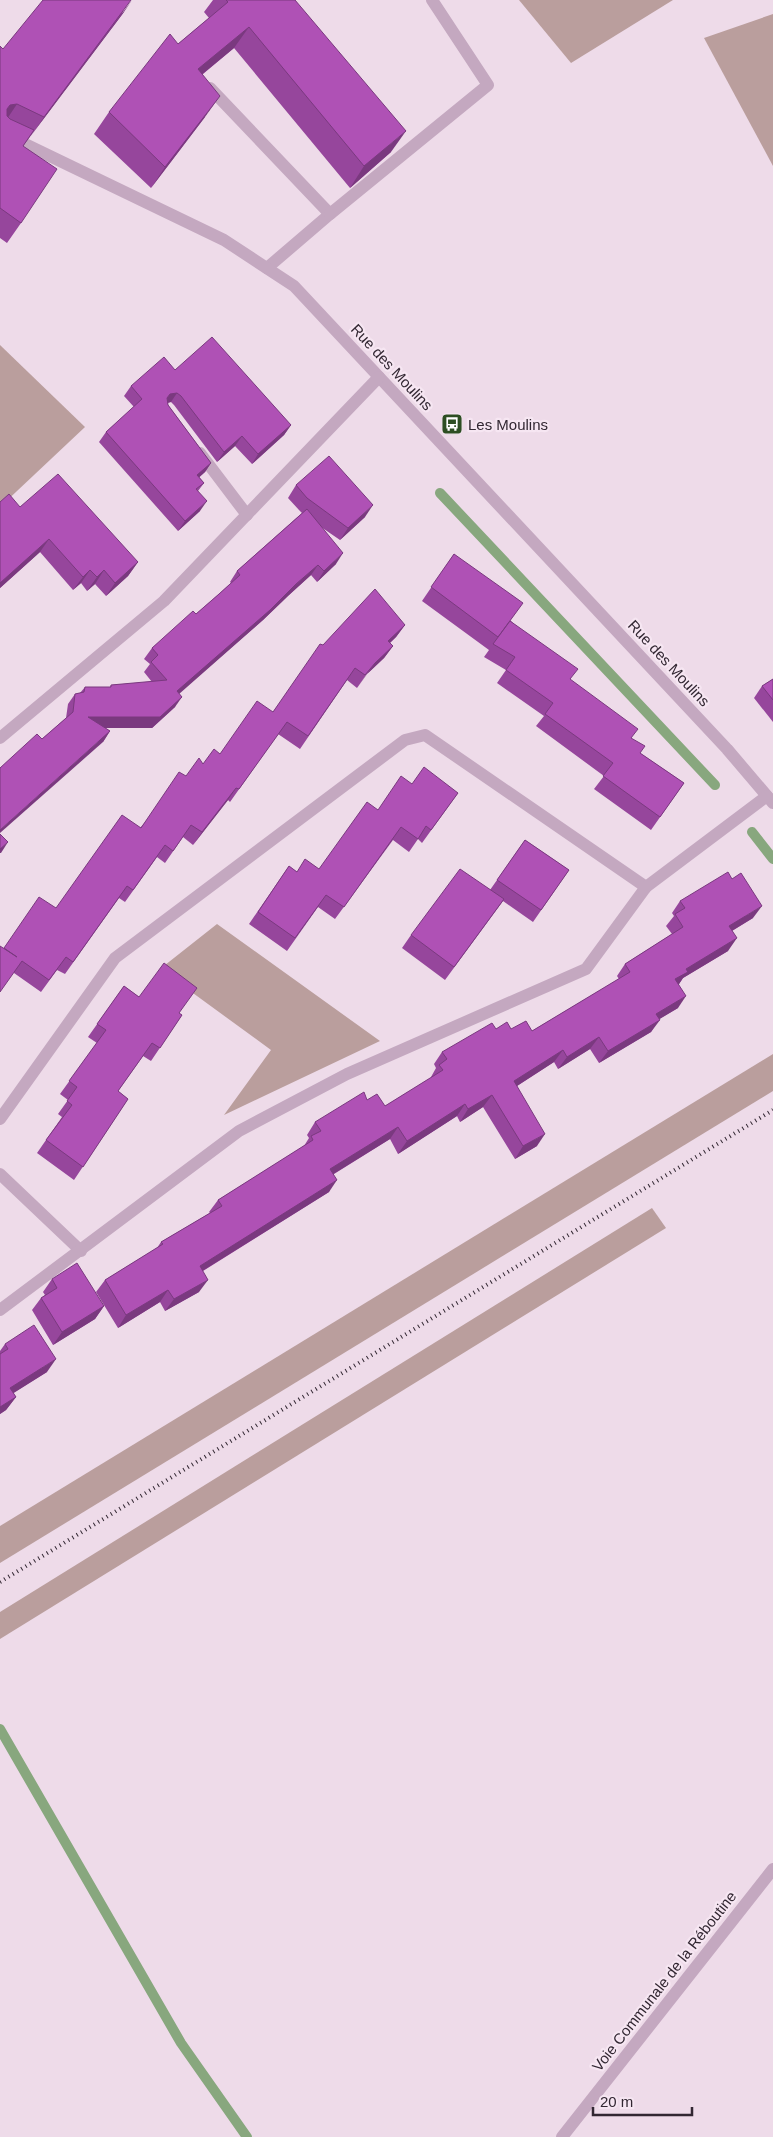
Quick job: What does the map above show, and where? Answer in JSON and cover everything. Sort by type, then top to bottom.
[{"type":"street","points":[[267,268],[488,85],[432,0]]},
{"type":"street","points":[[210,88],[330,214]]},
{"type":"street","name":"Rue des Moulins","points":[[0,132],[224,240],[294,286],[727,749],[770,800]]},
{"type":"street","points":[[0,738],[164,601],[379,377]]},
{"type":"street","points":[[191,440],[246,515]]},
{"type":"street","points":[[0,1119],[115,958],[405,740],[425,735],[646,887]]},
{"type":"street","points":[[0,1310],[239,1132],[347,1074],[586,969],[646,887],[770,800]]},
{"type":"street","points":[[0,1174],[81,1251]]},
{"type":"street","name":"Voie Communale de la Réboutine","points":[[562,2137],[773,1869]]},
{"type":"shaded area","points":[[519,0],[673,0],[571,63]]},
{"type":"shaded area","points":[[773,14],[773,166],[704,38]]},
{"type":"shaded area","points":[[0,345],[85,427],[0,507]]},
{"type":"shaded area","points":[[217,924],[380,1041],[224,1115],[271,1050],[160,969]]},
{"type":"shaded area","points":[[773,1054],[773,1091],[0,1563],[0,1526]]},
{"type":"shaded area","points":[[652,1208],[666,1228],[0,1639],[0,1612]]},
{"type":"building","points":[[43,0],[131,0],[44,117],[17,104],[10,105],[7,109],[7,116],[10,119],[34,130],[23,146],[57,169],[21,223],[0,208],[0,46],[3,49]]},
{"type":"building","points":[[226,0],[295,0],[406,131],[364,166],[249,27],[198,69],[220,96],[165,167],[109,112],[170,34],[178,44],[228,2]]},
{"type":"building","points":[[212,337],[291,425],[258,454],[242,436],[224,452],[181,396],[177,393],[170,394],[167,398],[168,405],[211,463],[197,475],[204,483],[196,489],[207,501],[185,521],[106,432],[142,399],[131,386],[164,357],[175,370]]},
{"type":"building","points":[[329,456],[373,505],[348,528],[307,498],[296,485]]},
{"type":"building","points":[[58,474],[138,562],[115,583],[104,570],[97,577],[90,570],[83,577],[49,539],[0,583],[0,502],[9,494],[20,507]]},
{"type":"building","points":[[307,509],[343,553],[324,571],[318,565],[296,584],[270,610],[177,691],[182,697],[160,717],[88,717],[110,731],[0,830],[0,768],[37,734],[42,739],[73,712],[75,694],[84,692],[85,687],[111,687],[111,685],[167,680],[151,662],[158,655],[152,648],[193,611],[196,614],[219,594],[240,575],[237,571]]},
{"type":"building","points":[[454,554],[523,603],[498,637],[431,587]]},
{"type":"building","points":[[375,589],[405,625],[388,641],[393,646],[365,675],[355,668],[308,736],[287,722],[239,789],[236,788],[202,832],[191,825],[173,851],[165,845],[133,890],[127,886],[73,962],[66,957],[49,980],[22,961],[0,992],[0,946],[17,957],[4,948],[39,897],[56,908],[122,815],[141,828],[179,772],[186,776],[199,758],[203,764],[214,749],[220,754],[257,701],[273,712],[320,644],[323,645]]},
{"type":"building","points":[[510,621],[578,669],[570,679],[638,729],[631,738],[645,746],[640,753],[684,783],[660,817],[603,776],[613,763],[545,714],[553,703],[506,670],[515,657],[493,644]]},
{"type":"building","points":[[773,679],[773,700],[762,686]]},
{"type":"building","points":[[424,767],[458,793],[431,830],[426,826],[418,839],[401,827],[344,907],[326,895],[295,938],[258,912],[289,866],[297,872],[305,859],[319,869],[367,802],[378,810],[401,776],[412,784]]},
{"type":"building","points":[[0,834],[8,842],[0,849]]},
{"type":"building","points":[[525,840],[569,870],[541,910],[497,880]]},
{"type":"building","points":[[460,869],[504,899],[454,967],[411,935]]},
{"type":"building","points":[[728,872],[732,879],[741,873],[762,906],[729,926],[737,938],[686,969],[688,972],[675,979],[686,996],[656,1014],[660,1020],[608,1051],[599,1037],[567,1057],[563,1050],[514,1081],[545,1134],[523,1146],[492,1095],[468,1109],[465,1104],[407,1141],[398,1127],[330,1169],[337,1180],[200,1266],[208,1280],[174,1299],[168,1290],[126,1315],[105,1280],[163,1244],[161,1242],[222,1206],[218,1200],[313,1140],[311,1136],[321,1131],[315,1122],[364,1092],[367,1100],[377,1094],[385,1106],[443,1070],[439,1065],[447,1059],[442,1052],[492,1023],[496,1029],[507,1022],[511,1029],[526,1021],[532,1031],[630,972],[625,964],[683,927],[675,914],[685,908],[680,901]]},
{"type":"building","points":[[164,963],[197,988],[179,1013],[182,1015],[160,1048],[152,1043],[118,1091],[128,1099],[83,1167],[46,1140],[72,1105],[67,1101],[77,1087],[69,1081],[106,1030],[97,1024],[124,986],[139,997]]},
{"type":"building","points":[[77,1263],[104,1306],[62,1332],[41,1298],[57,1288],[52,1279]]},
{"type":"building","points":[[34,1325],[56,1359],[10,1388],[16,1397],[0,1407],[0,1354],[8,1349],[5,1344]]},
{"type":"waterway","points":[[440,493],[715,785]]},
{"type":"waterway","points":[[752,832],[773,859]]},
{"type":"waterway","points":[[0,1729],[181,2043],[247,2137]]},
{"type":"railway","points":[[0,1582],[773,1110]]},
{"type":"place","name":"Les Moulins","points":[[452,424]]}]
